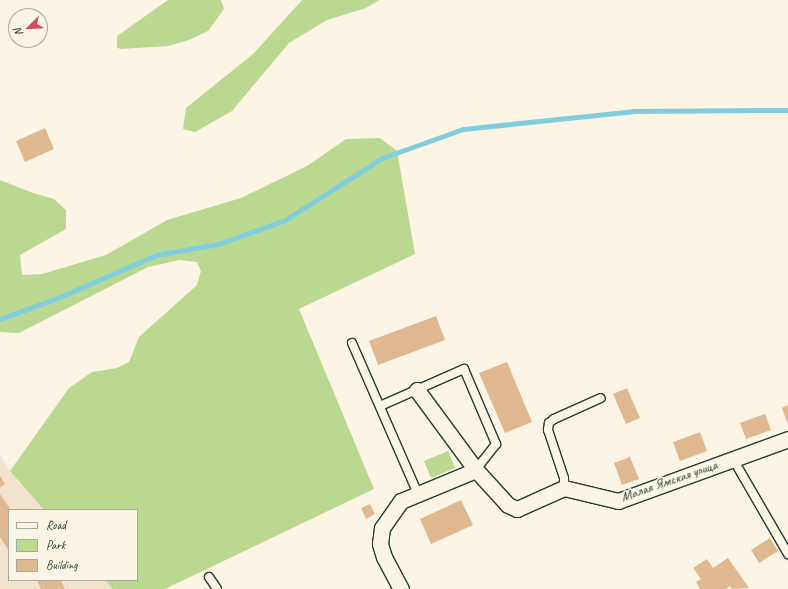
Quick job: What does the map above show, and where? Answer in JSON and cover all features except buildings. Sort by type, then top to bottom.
[{"type":"street","points":[[418,390],[476,470],[508,505],[517,509],[564,488]]},
{"type":"street","name":"Малая Ямская улица","points":[[564,488],[618,501],[788,439]]},
{"type":"street","points":[[401,589],[384,557],[380,544],[382,528],[401,501],[476,470]]},
{"type":"lane","points":[[352,343],[418,494]]},
{"type":"lane","points":[[380,406],[464,370],[496,444],[476,470]]},
{"type":"lane","points":[[564,488],[564,478],[548,430],[549,423],[554,418],[601,398]]},
{"type":"lane","points":[[732,460],[788,554]]},
{"type":"lane","points":[[209,577],[217,589]]},
{"type":"shaded area","points":[[0,454],[10,471],[43,509],[8,509],[8,581],[106,581],[113,589],[0,589]]},
{"type":"green space","points":[[168,0],[221,0],[224,9],[208,31],[189,40],[168,46],[120,49],[117,47],[117,36]]},
{"type":"green space","points":[[302,0],[379,0],[366,8],[327,20],[289,43],[232,111],[195,132],[183,129],[186,108],[253,54]]},
{"type":"green space","points":[[380,138],[397,151],[415,254],[299,309],[374,489],[165,589],[113,589],[106,581],[138,581],[138,509],[43,509],[10,471],[69,388],[92,372],[117,368],[129,362],[139,337],[197,285],[201,271],[197,262],[180,260],[148,267],[19,333],[0,332],[0,180],[33,193],[54,199],[66,210],[66,229],[20,255],[22,275],[42,274],[106,255],[167,220],[241,198],[307,166],[346,139]]},
{"type":"green space","points":[[448,451],[455,468],[431,478],[424,461]]},
{"type":"waterway","points":[[0,319],[60,297],[156,255],[218,244],[285,220],[382,158],[463,129],[635,111],[788,110]]}]
